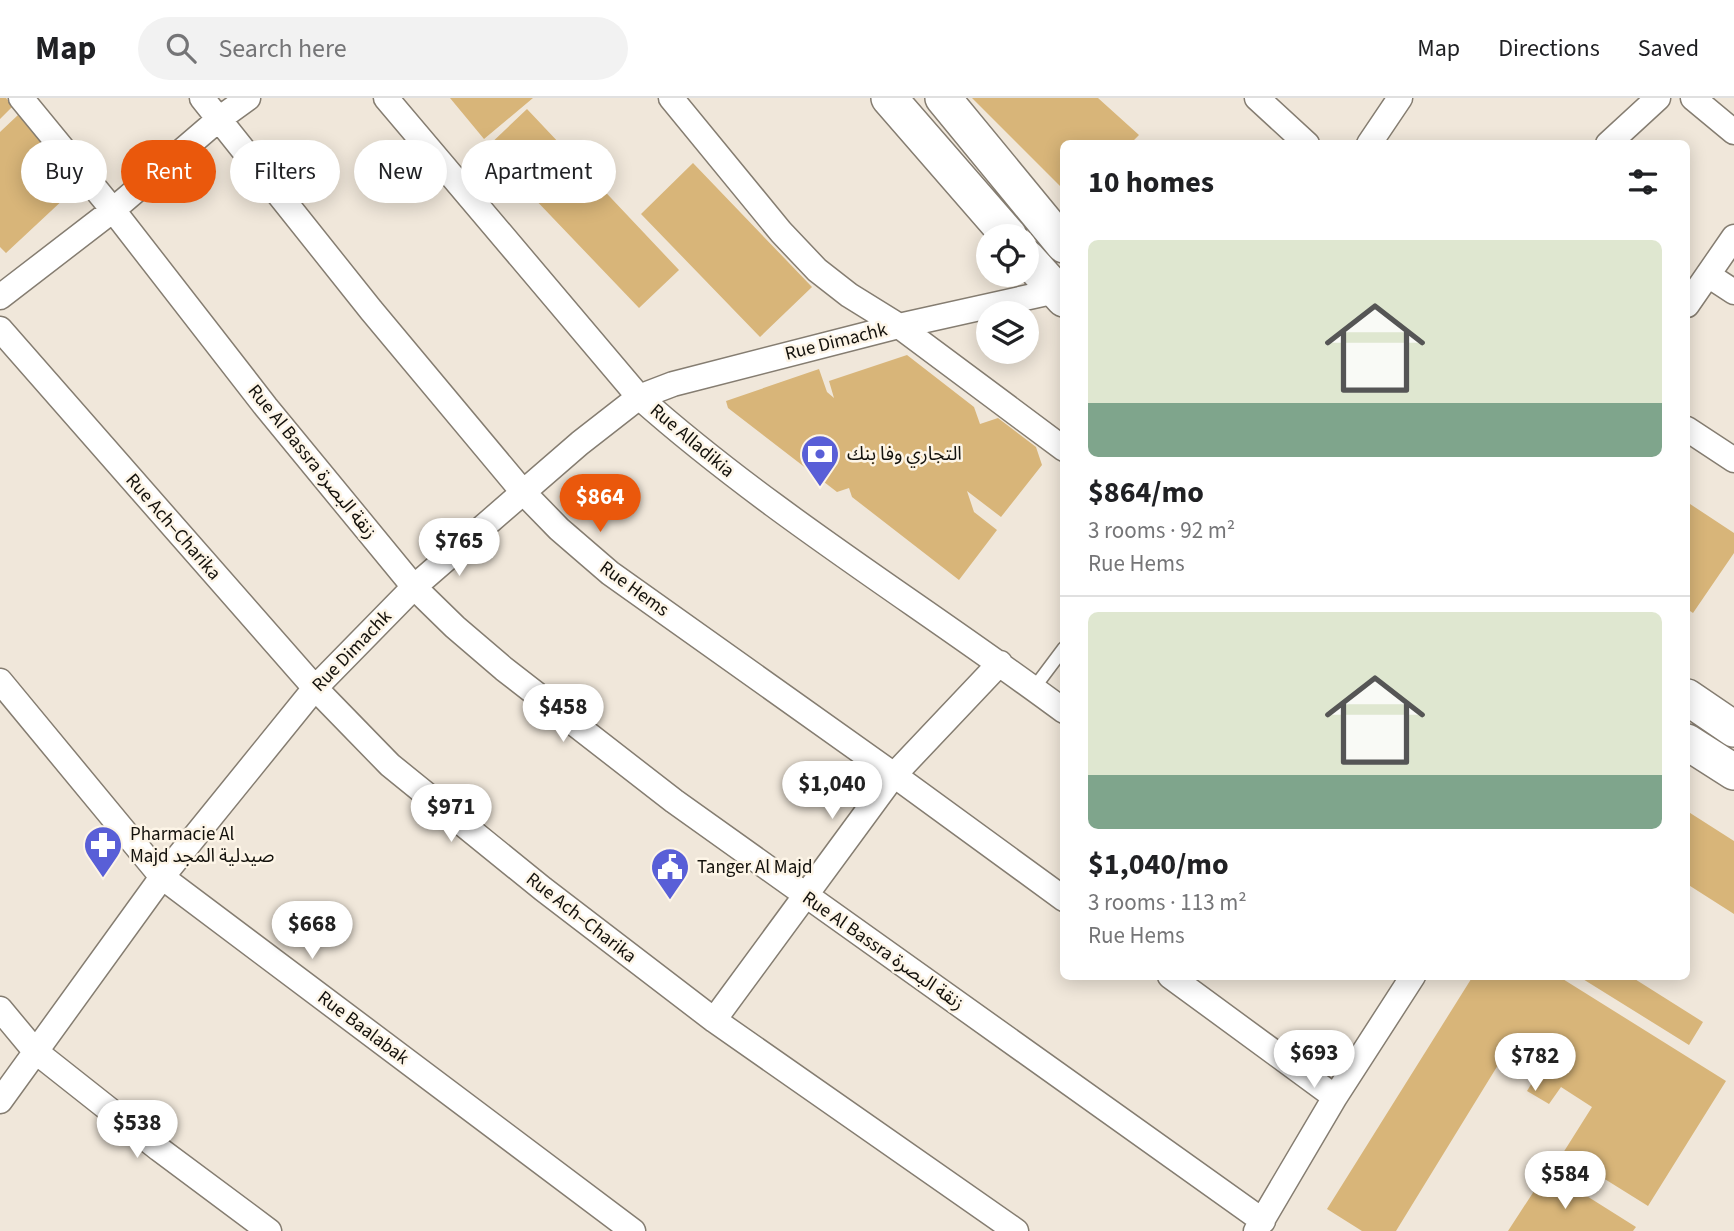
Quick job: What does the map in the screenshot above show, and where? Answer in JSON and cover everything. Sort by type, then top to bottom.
[{"type":"main road","points":[[888,98],[998,224]]},
{"type":"main road","points":[[943,98],[1060,240]]},
{"type":"main road","points":[[1039,270],[1060,290]]},
{"type":"main road","points":[[1690,699],[1734,729]]},
{"type":"main road","points":[[1690,744],[1734,772]]},
{"type":"street","name":"Rue Al Bassra زنقة البصرة","points":[[21,98],[113,210],[266,407],[414,587],[455,627],[504,669],[674,801],[1260,1226]]},
{"type":"street","name":"Rue Hems","points":[[202,98],[371,310],[523,492],[559,529],[610,573],[1060,896]]},
{"type":"street","points":[[0,298],[113,210],[219,119],[248,98]]},
{"type":"street","name":"Rue Alladikia","points":[[386,98],[639,397],[683,437],[756,494],[1000,663],[1060,708]]},
{"type":"street","points":[[671,98],[781,232],[817,270],[849,295],[899,326],[1060,446]]},
{"type":"street","points":[[1256,98],[1303,140]]},
{"type":"street","points":[[1373,140],[1400,98]]},
{"type":"street","points":[[1612,140],[1657,98]]},
{"type":"street","points":[[1693,98],[1734,132]]},
{"type":"street","points":[[1690,301],[1734,237]]},
{"type":"street","points":[[1708,275],[1734,292]]},
{"type":"street","name":"Rue Dimachk","points":[[0,1101],[162,877],[315,688],[414,587],[580,443],[639,397],[673,384],[899,326],[1060,291]]},
{"type":"street","name":"Rue Ach–Charika","points":[[0,329],[315,688],[390,765],[543,889],[714,1020],[1016,1231]]},
{"type":"street","points":[[1690,431],[1734,460]]},
{"type":"street","points":[[714,1020],[894,775],[1000,663]]},
{"type":"street","name":"Rue Baalabak","points":[[0,681],[162,877],[633,1231]]},
{"type":"street","points":[[1175,980],[1335,1097]]},
{"type":"street","points":[[1260,1226],[1335,1097],[1410,980]]},
{"type":"street","points":[[0,1009],[35,1051],[159,1149],[270,1231]]},
{"type":"lane","points":[[1034,688],[1060,653]]},
{"type":"building","points":[[0,98],[6,98],[13,106],[0,119]]},
{"type":"building","points":[[450,98],[533,98],[484,139]]},
{"type":"building","points":[[972,98],[1098,98],[1139,135],[1134,140],[1060,140],[1060,186]]},
{"type":"building","points":[[527,109],[556,140],[494,140]]},
{"type":"building","points":[[18,115],[41,140],[21,140],[21,203],[60,203],[6,253],[0,247],[0,132]]},
{"type":"building","points":[[693,163],[812,287],[760,337],[641,214]]},
{"type":"building","points":[[539,203],[616,203],[679,270],[639,308]]},
{"type":"building","points":[[907,355],[974,407],[980,424],[998,418],[1036,447],[1042,465],[1001,517],[967,491],[974,512],[997,530],[959,580],[852,497],[849,488],[837,492],[728,408],[726,401],[819,369],[827,392],[834,398],[829,381]]},
{"type":"building","points":[[1690,504],[1734,533],[1734,553],[1693,613],[1690,611]]},
{"type":"building","points":[[1690,813],[1734,841],[1734,914],[1690,886]]},
{"type":"building","points":[[1470,980],[1564,980],[1726,1081],[1648,1206],[1563,1153],[1592,1107],[1561,1087],[1549,1104],[1527,1091],[1538,1073],[1506,1052],[1396,1231],[1362,1231],[1327,1209]]},
{"type":"building","points":[[1584,980],[1636,980],[1703,1022],[1689,1045]]},
{"type":"building","points":[[1547,1171],[1636,1227],[1633,1231],[1508,1231]]},
{"type":"place","name":"التجاري وفا بنك","points":[[820,488]]},
{"type":"place","name":"Pharmacie Al Majd صيدلية المجد","points":[[103,879]]},
{"type":"place","name":"Tanger Al Majd","points":[[670,901]]}]
